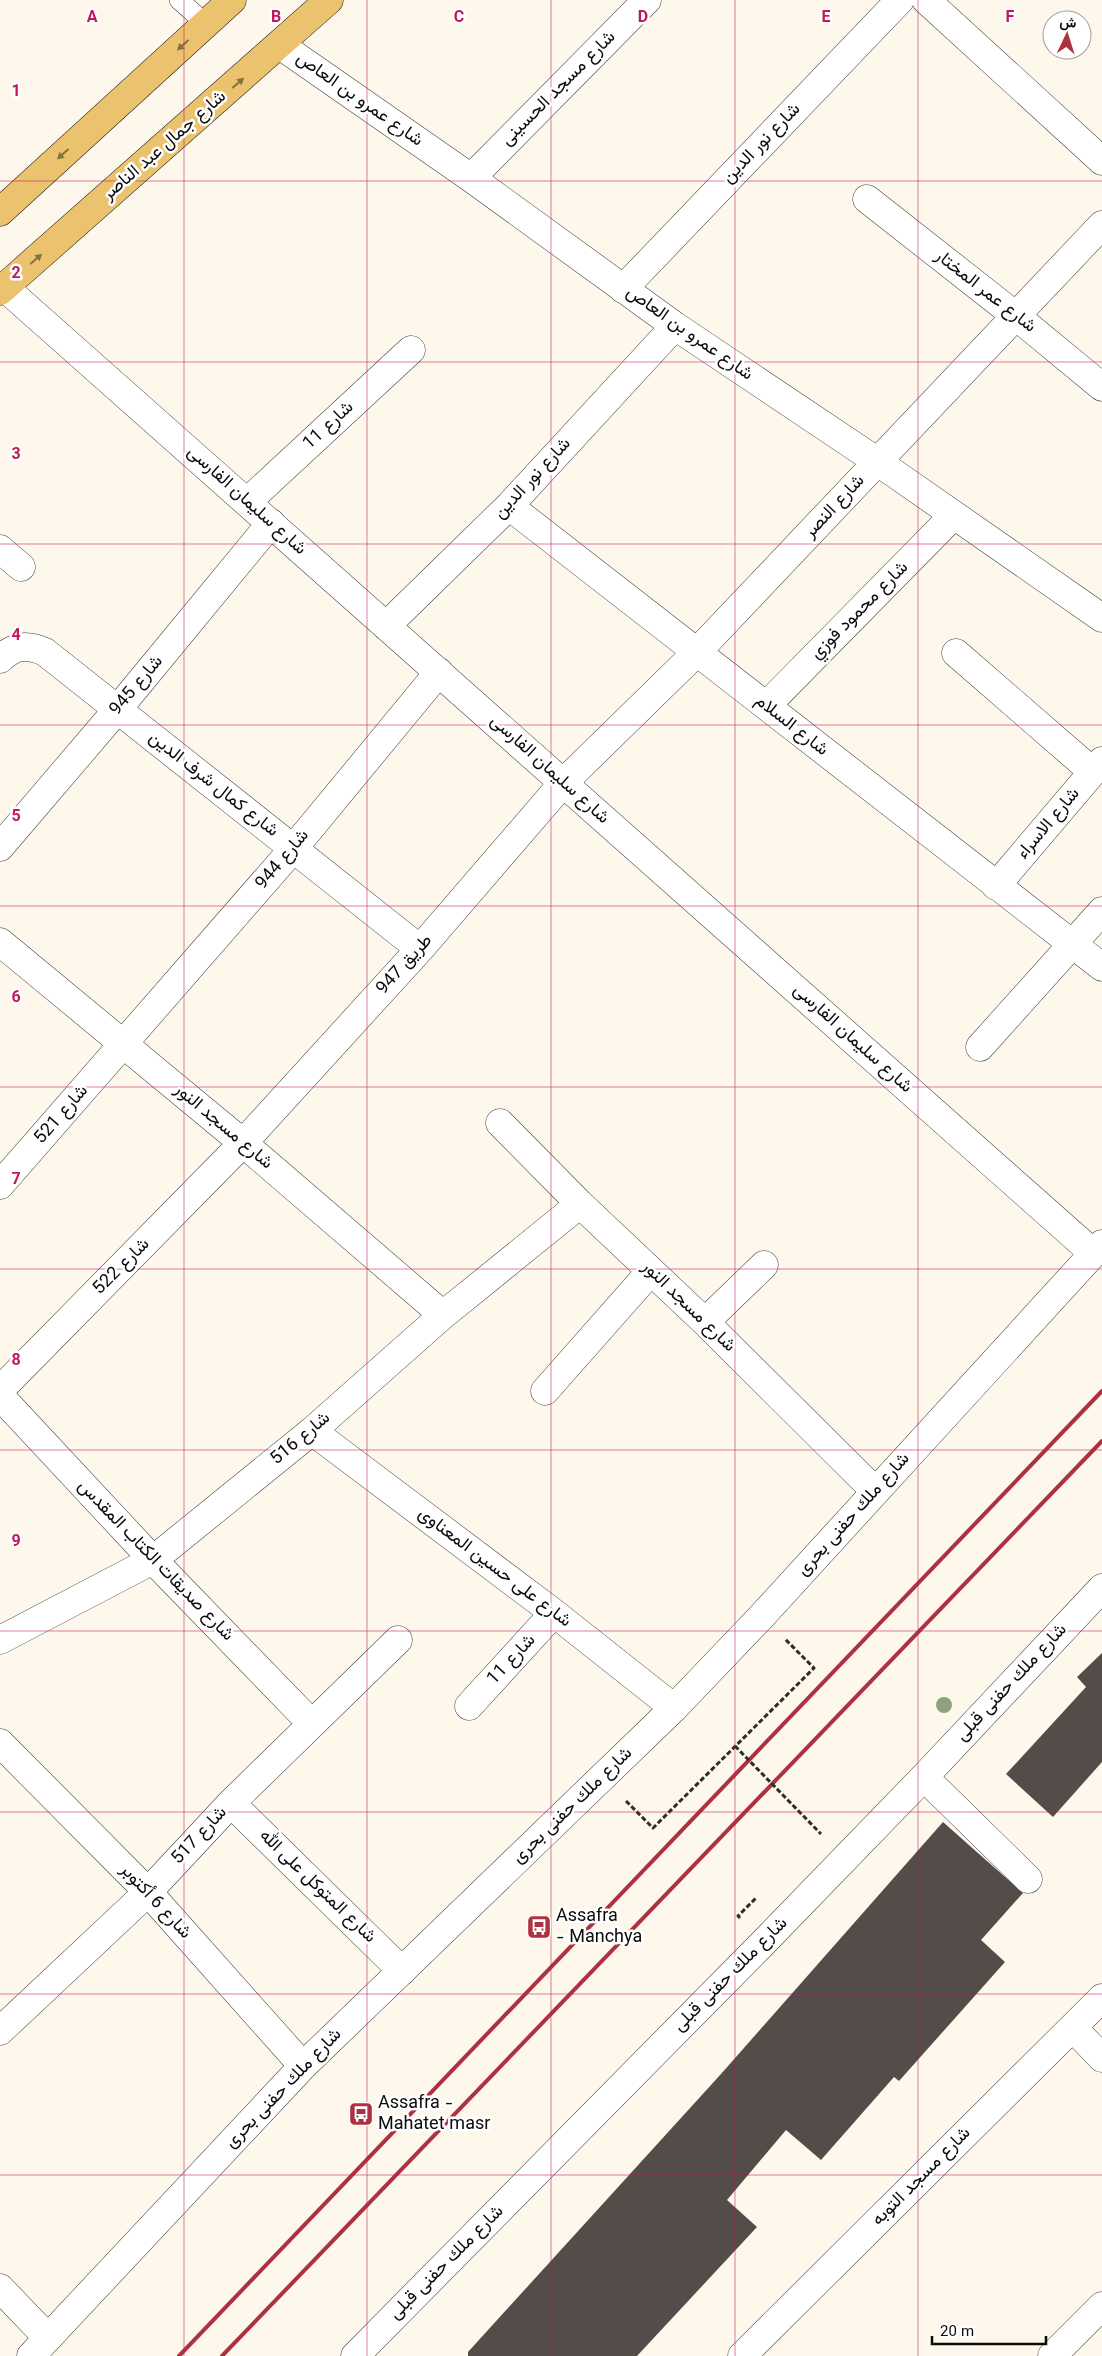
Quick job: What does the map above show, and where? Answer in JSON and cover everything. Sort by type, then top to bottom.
[{"type":"main road","points":[[0,212],[232,0]]},
{"type":"main road","name":"شارع جمال عبد الناصر","points":[[2,289],[280,46],[329,0]]},
{"type":"street","name":"شارع مسجد الحسينى","points":[[472,178],[647,0]]},
{"type":"street","name":"شارع نور الدين","points":[[623,289],[900,0]]},
{"type":"street","points":[[926,0],[1097,148]]},
{"type":"street","name":"شارع عمرو بن العاص","points":[[280,46],[472,178],[675,326],[878,462],[1102,618]]},
{"type":"street","name":"شارع عمر المختار","points":[[867,199],[1016,316],[1102,387]]},
{"type":"street","name":"شارع النصر","points":[[563,783],[697,652],[1102,225]]},
{"type":"street","name":"شارع سليمان الفارسى","points":[[2,289],[271,523],[563,783],[1098,1249]]},
{"type":"street","name":"شارع نور الدين","points":[[386,626],[509,506],[675,326]]},
{"type":"street","name":"شارع 11","points":[[247,502],[411,350]]},
{"type":"street","name":"شارع السلام","points":[[509,506],[1102,967]]},
{"type":"street","name":"شارع محمود فوزي","points":[[766,706],[954,515]]},
{"type":"street","name":"شارع 945","points":[[0,847],[117,710],[271,523]]},
{"type":"street","points":[[0,549],[21,567]]},
{"type":"street","name":"شارع كمال شرف الدين","points":[[0,659],[9,651],[22,646],[33,647],[45,652],[420,949]]},
{"type":"street","points":[[956,653],[1098,766]]},
{"type":"street","name":"شارع 944","points":[[124,1045],[293,849],[438,672]]},
{"type":"street","name":"شارع الاسراء","points":[[996,886],[1098,766]]},
{"type":"street","name":"طريق 947","points":[[243,1143],[420,949],[563,783]]},
{"type":"street","points":[[980,1047],[1102,912]]},
{"type":"street","name":"شارع مسجد النور","points":[[0,942],[243,1143],[444,1315]]},
{"type":"street","name":"شارع 521","points":[[0,1185],[124,1045]]},
{"type":"street","name":"شارع مسجد النور","points":[[500,1123],[580,1204],[705,1322],[876,1491]]},
{"type":"street","name":"شارع 522","points":[[0,1390],[243,1143]]},
{"type":"street","name":"شارع 516","points":[[0,1640],[153,1560],[312,1430],[444,1315],[580,1204]]},
{"type":"street","name":"شارع ملك حفنى بحرى","points":[[40,2347],[303,2066],[674,1708],[1098,1249]]},
{"type":"street","points":[[705,1322],[764,1265]]},
{"type":"street","points":[[545,1391],[651,1271]]},
{"type":"street","name":"شارع صديقات الكتاب المقدس","points":[[0,1396],[153,1560],[312,1724]]},
{"type":"street","name":"شارع على حسين المعناوى","points":[[312,1430],[554,1613],[674,1708]]},
{"type":"street","name":"شارع ملك حفنى قبلى","points":[[355,2356],[924,1777],[1102,1588]]},
{"type":"street","name":"شارع 11","points":[[469,1706],[554,1613]]},
{"type":"street","name":"شارع 517","points":[[0,2031],[148,1892],[231,1803],[398,1640]]},
{"type":"street","name":"شارع 6 أكتوبر","points":[[0,1743],[148,1892],[303,2066]]},
{"type":"street","points":[[924,1777],[1028,1879]]},
{"type":"street","name":"شارع المتوكل على الله","points":[[231,1803],[402,1971]]},
{"type":"street","name":"شارع مسجد التوبه","points":[[742,2356],[1102,1998]]},
{"type":"street","points":[[1073,2028],[1102,2058]]},
{"type":"street","points":[[0,2288],[40,2347]]},
{"type":"street","points":[[1052,2356],[1102,2306]]},
{"type":"lane","points":[[179,0],[206,24]]},
{"type":"path","points":[[653,1828],[814,1668],[761,1616]]},
{"type":"path","points":[[735,1746],[821,1834]]},
{"type":"building","points":[[1102,1653],[1102,1762],[1053,1817],[1006,1774],[1086,1687],[1077,1677]]},
{"type":"building","points":[[943,1822],[1023,1893],[981,1940],[1005,1962],[899,2081],[894,2077],[821,2160],[786,2130],[727,2200],[757,2227],[637,2356],[468,2356],[468,2352],[721,2074]]},
{"type":"railway","points":[[179,2356],[1102,1391]]},
{"type":"railway","points":[[222,2356],[1102,1441]]},
{"type":"place","name":"Assafra - Manchya","points":[[539,1927]]},
{"type":"place","name":"Assafra - Mahatet masr","points":[[361,2114]]}]
